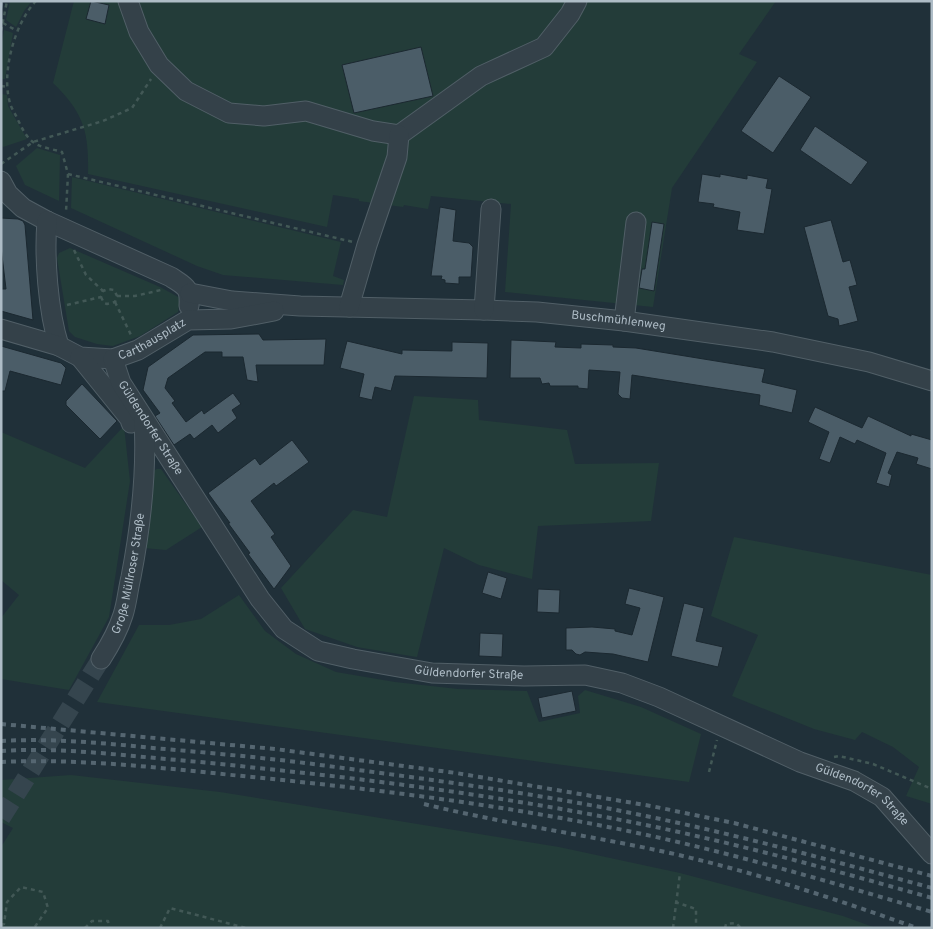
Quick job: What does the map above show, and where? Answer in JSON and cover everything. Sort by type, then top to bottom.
[{"type":"street","points":[[128,1],[138,32],[160,65],[186,91],[229,113],[264,116],[306,111],[373,131],[399,135],[481,76],[544,46],[570,14],[577,1]]},
{"type":"street","points":[[349,307],[367,245],[397,157],[399,135]]},
{"type":"street","points":[[3,190],[23,208],[47,221],[65,219],[171,277],[187,289]]},
{"type":"street","points":[[484,310],[490,209]]},
{"type":"street","points":[[47,221],[46,240],[50,309],[53,329],[59,346]]},
{"type":"street","points":[[624,321],[636,222]]},
{"type":"street","name":"Buschmühlenweg","points":[[187,289],[232,301],[300,306],[537,312],[624,321],[773,342],[869,362],[932,381]]},
{"type":"street","name":"Carthausplatz","points":[[1,329],[59,346],[80,357],[113,359],[138,350],[188,320],[187,289]]},
{"type":"street","name":"Buschmühlenweg","points":[[188,320],[231,319],[300,306]]},
{"type":"street","name":"Große Müllroser Straße","points":[[80,357],[130,419],[144,483]]},
{"type":"street","name":"Güldendorfer Straße","points":[[113,359],[121,383],[260,599],[284,628],[318,651],[353,660],[432,673],[524,676],[585,675],[622,683],[800,762],[854,781],[882,798],[932,854]]},
{"type":"street","name":"Große Müllroser Straße","points":[[101,659],[112,643],[124,614],[144,483],[146,456],[144,420]]},
{"type":"path","points":[[1,31],[7,1]]},
{"type":"path","points":[[36,1],[17,31],[8,73],[11,105],[24,132],[33,142],[62,152],[68,174],[65,219],[76,257],[86,275],[103,291]]},
{"type":"path","points":[[3,23],[17,31]]},
{"type":"path","points":[[1,164],[33,142],[103,121],[132,108],[160,65]]},
{"type":"path","points":[[1,86],[8,87]]},
{"type":"path","points":[[68,174],[367,245]]},
{"type":"path","points":[[117,296],[135,296],[187,289]]},
{"type":"path","points":[[103,291],[114,290],[117,296],[115,302],[138,350]]},
{"type":"path","points":[[103,291],[101,297],[104,303],[115,302]]},
{"type":"path","points":[[50,309],[101,297]]},
{"type":"path","points":[[709,772],[720,725]]},
{"type":"path","points":[[829,757],[839,756],[873,764],[932,789]]},
{"type":"path","points":[[673,928],[680,873]]},
{"type":"path","points":[[1,925],[4,924],[7,902],[22,887],[43,892],[48,908],[34,928]]},
{"type":"path","points":[[675,902],[696,909],[696,928]]},
{"type":"path","points":[[160,928],[170,908],[246,928]]},
{"type":"path","points":[[85,928],[92,921],[108,921],[109,928]]},
{"type":"path","points":[[725,928],[726,924],[736,923],[741,928]]},
{"type":"green space","points":[[10,1],[32,1],[24,11],[16,27],[6,20]]},
{"type":"green space","points":[[74,1],[776,1],[739,54],[757,62],[672,188],[653,307],[505,292],[511,204],[431,196],[428,209],[359,201],[359,199],[333,195],[327,227],[88,174],[86,135],[82,124],[72,104],[53,83]]},
{"type":"green space","points":[[4,30],[13,33],[5,79],[1,79],[1,47]]},
{"type":"green space","points":[[1,94],[7,95],[8,106],[27,139],[3,147],[1,144]]},
{"type":"green space","points":[[37,148],[60,155],[59,201],[25,185],[16,166]]},
{"type":"green space","points":[[72,177],[341,242],[333,276],[344,280],[343,285],[223,275],[197,266],[71,208]]},
{"type":"green space","points":[[70,248],[160,287],[180,298],[178,312],[140,336],[113,346],[97,344],[75,337],[69,331],[57,258],[59,253]]},
{"type":"green space","points":[[414,396],[478,400],[479,420],[567,430],[575,464],[659,463],[651,521],[538,526],[532,579],[479,565],[444,548],[417,657],[357,647],[305,629],[281,588],[353,510],[387,517]]},
{"type":"green space","points":[[124,426],[130,481],[109,617],[69,690],[1,679],[1,618],[19,595],[1,580],[1,432],[85,468]]},
{"type":"green space","points":[[161,469],[202,527],[166,550],[144,548],[153,471]]},
{"type":"green space","points":[[734,537],[932,575],[932,804],[906,796],[919,767],[893,747],[862,732],[855,740],[814,729],[732,696],[758,635],[711,616]]},
{"type":"green space","points":[[239,595],[265,631],[296,654],[336,672],[395,682],[458,689],[527,691],[539,722],[580,713],[578,696],[585,690],[641,707],[701,734],[689,782],[97,702],[139,625],[169,625],[201,619]]},
{"type":"green space","points":[[71,775],[220,792],[559,847],[680,873],[843,916],[876,928],[1,928],[1,847],[13,828],[1,822],[1,780]]},
{"type":"building","points":[[91,1],[109,5],[105,24],[86,19]]},
{"type":"building","points":[[421,47],[433,96],[354,113],[342,65]]},
{"type":"building","points":[[779,76],[811,97],[773,153],[741,131]]},
{"type":"building","points":[[815,126],[868,162],[851,185],[800,150]]},
{"type":"building","points":[[702,174],[720,177],[720,174],[747,179],[747,175],[768,179],[766,188],[772,189],[764,234],[737,230],[740,212],[713,207],[714,204],[698,202]]},
{"type":"building","points":[[440,207],[456,210],[453,241],[469,243],[473,247],[471,277],[459,277],[459,284],[445,283],[445,280],[441,279],[442,276],[431,276]]},
{"type":"building","points":[[1,218],[18,219],[23,221],[25,225],[33,320],[1,311],[1,289],[6,289],[1,247]]},
{"type":"building","points":[[831,220],[843,262],[850,260],[857,285],[849,287],[858,321],[839,326],[838,319],[828,316],[804,227]]},
{"type":"building","points":[[652,222],[664,224],[654,291],[639,288],[642,269],[645,269]]},
{"type":"building","points":[[259,334],[263,340],[326,339],[324,365],[256,365],[258,382],[247,380],[243,357],[222,357],[222,352],[205,352],[168,378],[165,388],[175,401],[172,403],[186,422],[202,410],[204,414],[233,393],[241,404],[232,410],[237,418],[218,433],[212,425],[194,439],[190,434],[174,445],[155,416],[160,413],[143,390],[148,367],[193,335]]},
{"type":"building","points":[[511,340],[556,342],[555,347],[581,348],[581,344],[613,345],[613,347],[636,348],[765,369],[762,382],[797,390],[792,413],[759,405],[760,395],[632,375],[630,399],[622,398],[618,394],[620,372],[589,370],[588,389],[578,388],[578,386],[550,386],[549,383],[542,384],[540,378],[510,378]]},
{"type":"building","points":[[347,341],[402,354],[402,350],[452,351],[452,342],[488,343],[487,378],[395,376],[391,391],[375,387],[372,400],[359,397],[364,374],[340,368]]},
{"type":"building","points":[[1,346],[61,363],[66,368],[61,385],[10,371],[5,391],[1,391]]},
{"type":"building","points":[[82,384],[117,421],[100,439],[66,405],[66,401]]},
{"type":"building","points":[[815,407],[862,428],[868,416],[911,436],[911,434],[932,440],[932,469],[916,464],[918,458],[897,452],[888,473],[892,475],[889,487],[876,483],[886,453],[857,440],[855,444],[840,437],[830,463],[819,459],[829,432],[808,422]]},
{"type":"building","points":[[292,440],[309,462],[276,486],[274,483],[251,501],[275,534],[271,537],[291,566],[274,589],[248,554],[250,553],[208,493],[255,458],[260,465]]},
{"type":"building","points":[[488,572],[507,578],[501,599],[482,593]]},
{"type":"building","points":[[629,588],[664,597],[648,662],[613,654],[585,652],[580,655],[572,650],[566,650],[566,628],[592,627],[615,629],[615,631],[632,635],[640,608],[625,604]]},
{"type":"building","points":[[538,589],[560,590],[559,613],[537,612]]},
{"type":"building","points":[[684,603],[704,608],[696,641],[723,647],[718,667],[671,656]]},
{"type":"building","points":[[480,633],[503,634],[502,657],[479,656]]},
{"type":"building","points":[[572,691],[576,711],[542,718],[538,698]]},
{"type":"tunnel","points":[[1,818],[101,659]]},
{"type":"tram line","points":[[1,12],[3,1]]},
{"type":"railway","points":[[1,724],[275,749],[456,773],[651,806],[734,823],[932,876]]},
{"type":"railway","points":[[1,741],[77,741],[241,756],[368,771],[527,794],[607,808],[718,832],[932,888]]},
{"type":"railway","points":[[1,751],[68,751],[211,763],[355,779],[501,799],[646,825],[718,841],[932,898]]},
{"type":"railway","points":[[1,762],[95,763],[158,768],[302,782],[451,800],[598,825],[683,843],[790,871],[932,912]]},
{"type":"railway","points":[[424,804],[485,818],[701,860],[795,887],[917,928]]}]
